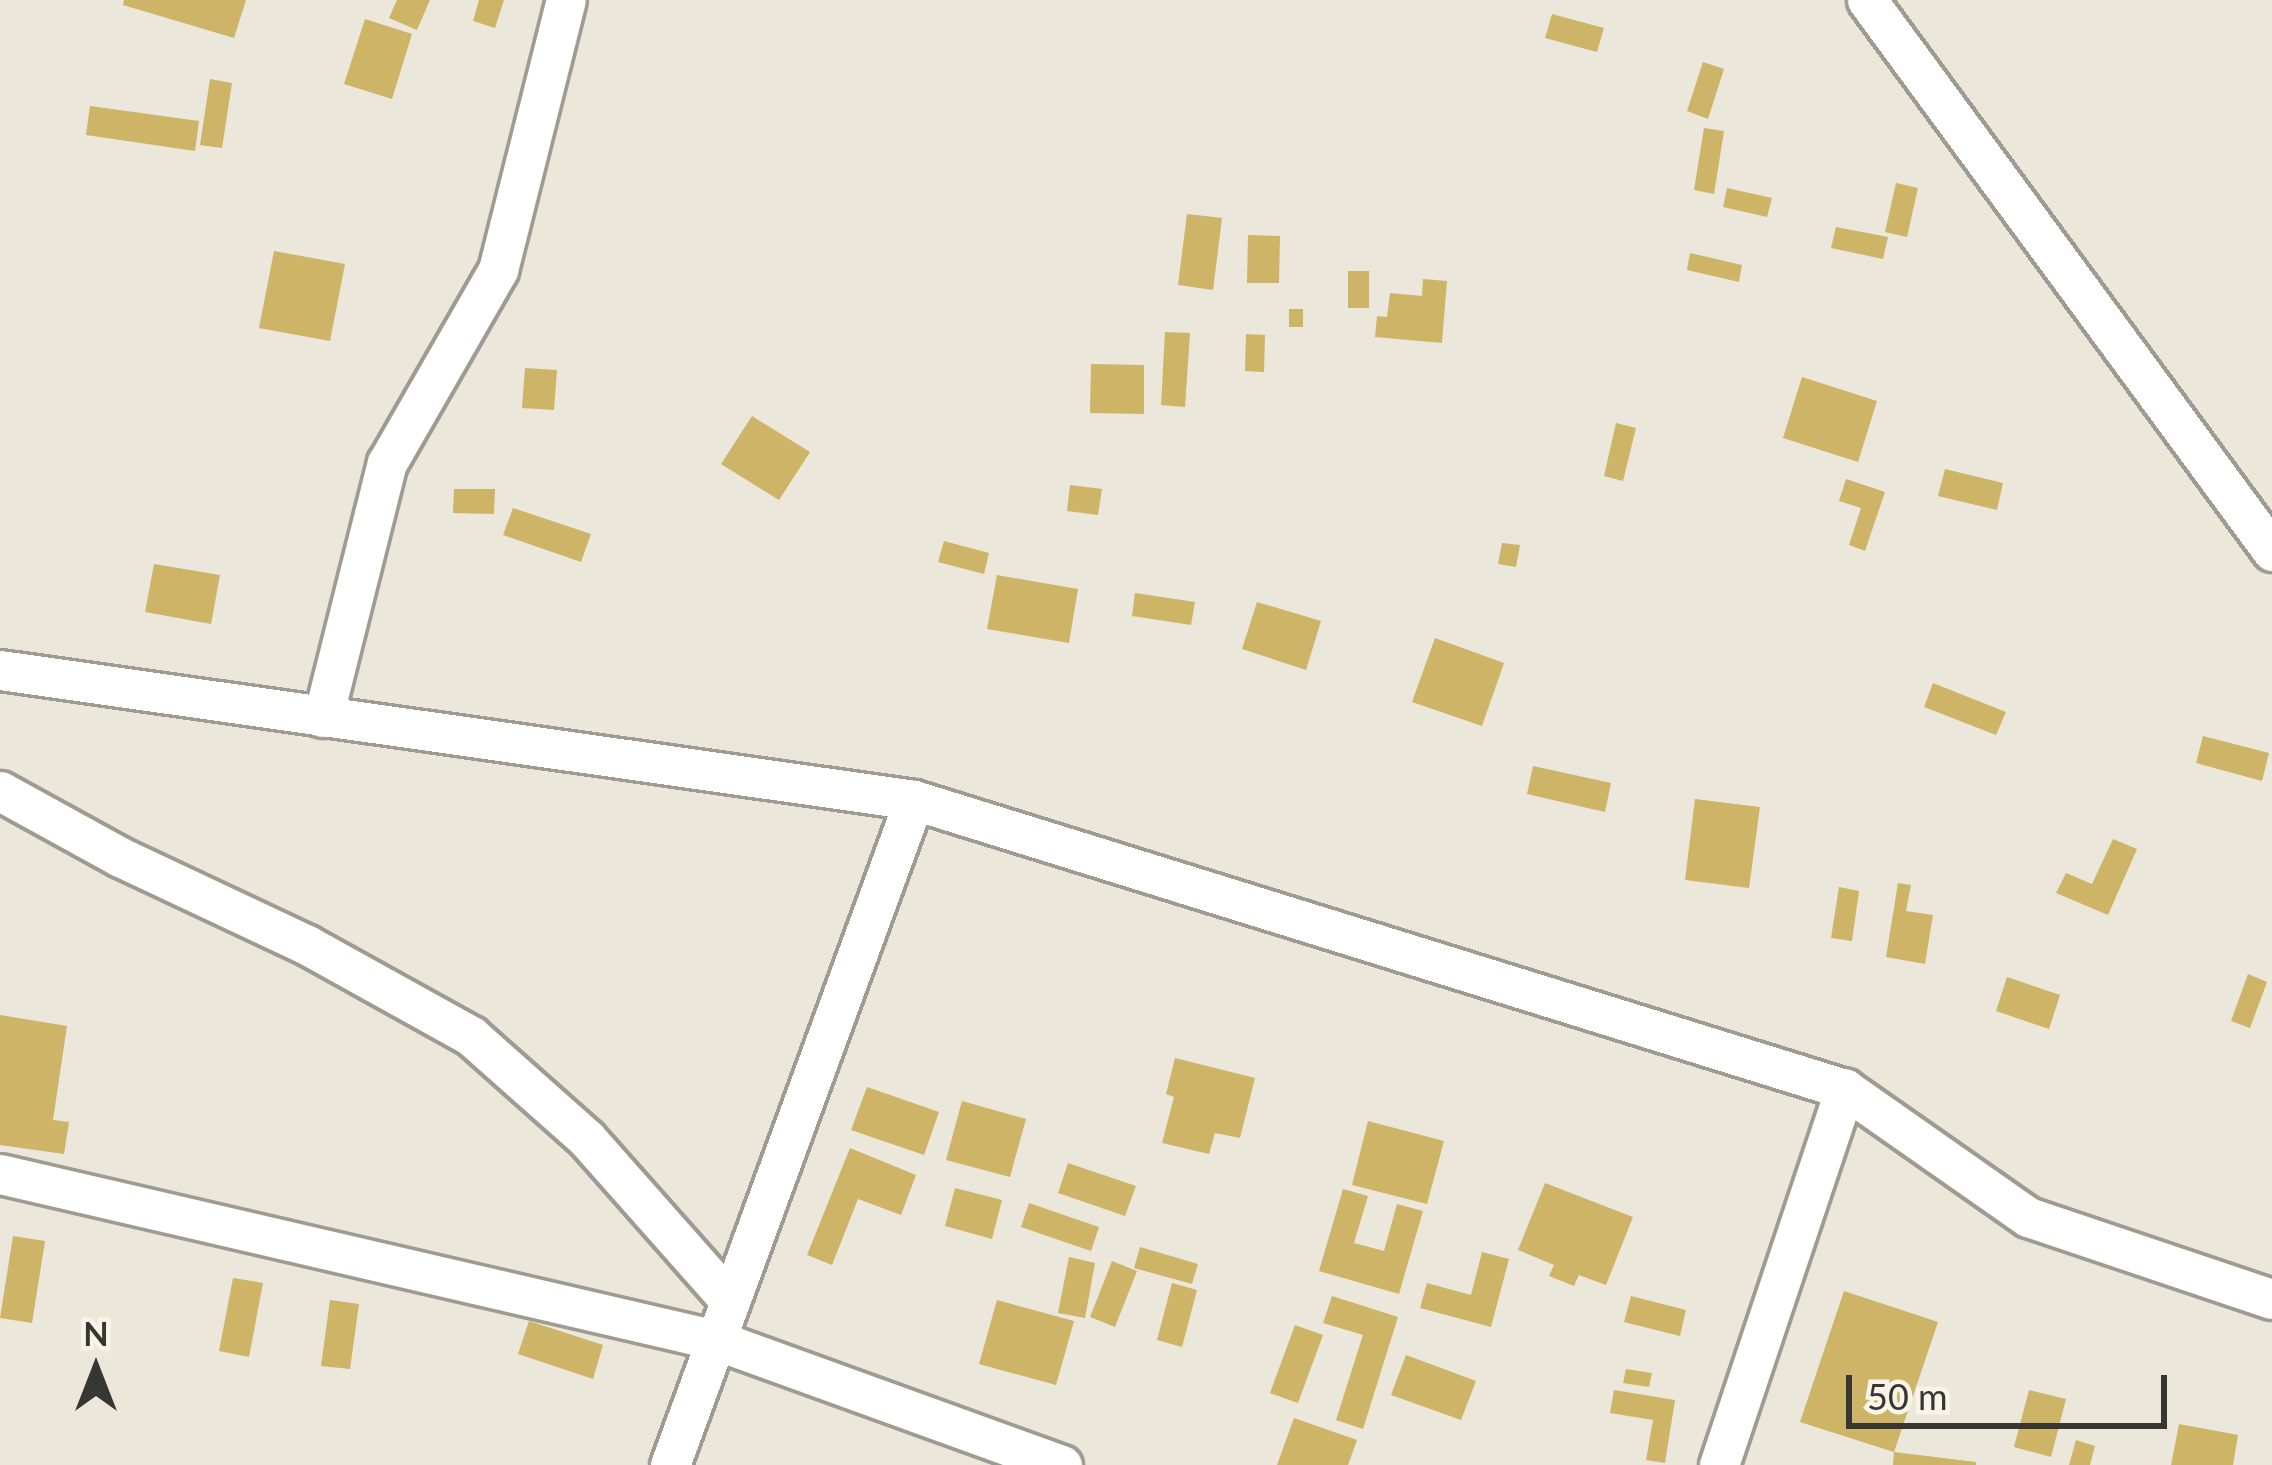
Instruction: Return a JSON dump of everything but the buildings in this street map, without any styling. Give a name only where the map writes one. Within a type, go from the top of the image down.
[{"type":"street","points":[[323,717],[387,463],[498,270],[566,0]]},
{"type":"street","points":[[1867,0],[2272,551]]},
{"type":"street","points":[[0,670],[914,800],[1844,1089],[2028,1216],[2272,1299]]},
{"type":"street","points":[[0,791],[120,857],[307,945],[471,1036],[586,1138],[730,1301]]},
{"type":"street","points":[[670,1465],[914,800]]},
{"type":"street","points":[[1720,1465],[1844,1089]]},
{"type":"street","points":[[0,1174],[716,1340],[1062,1465]]}]
